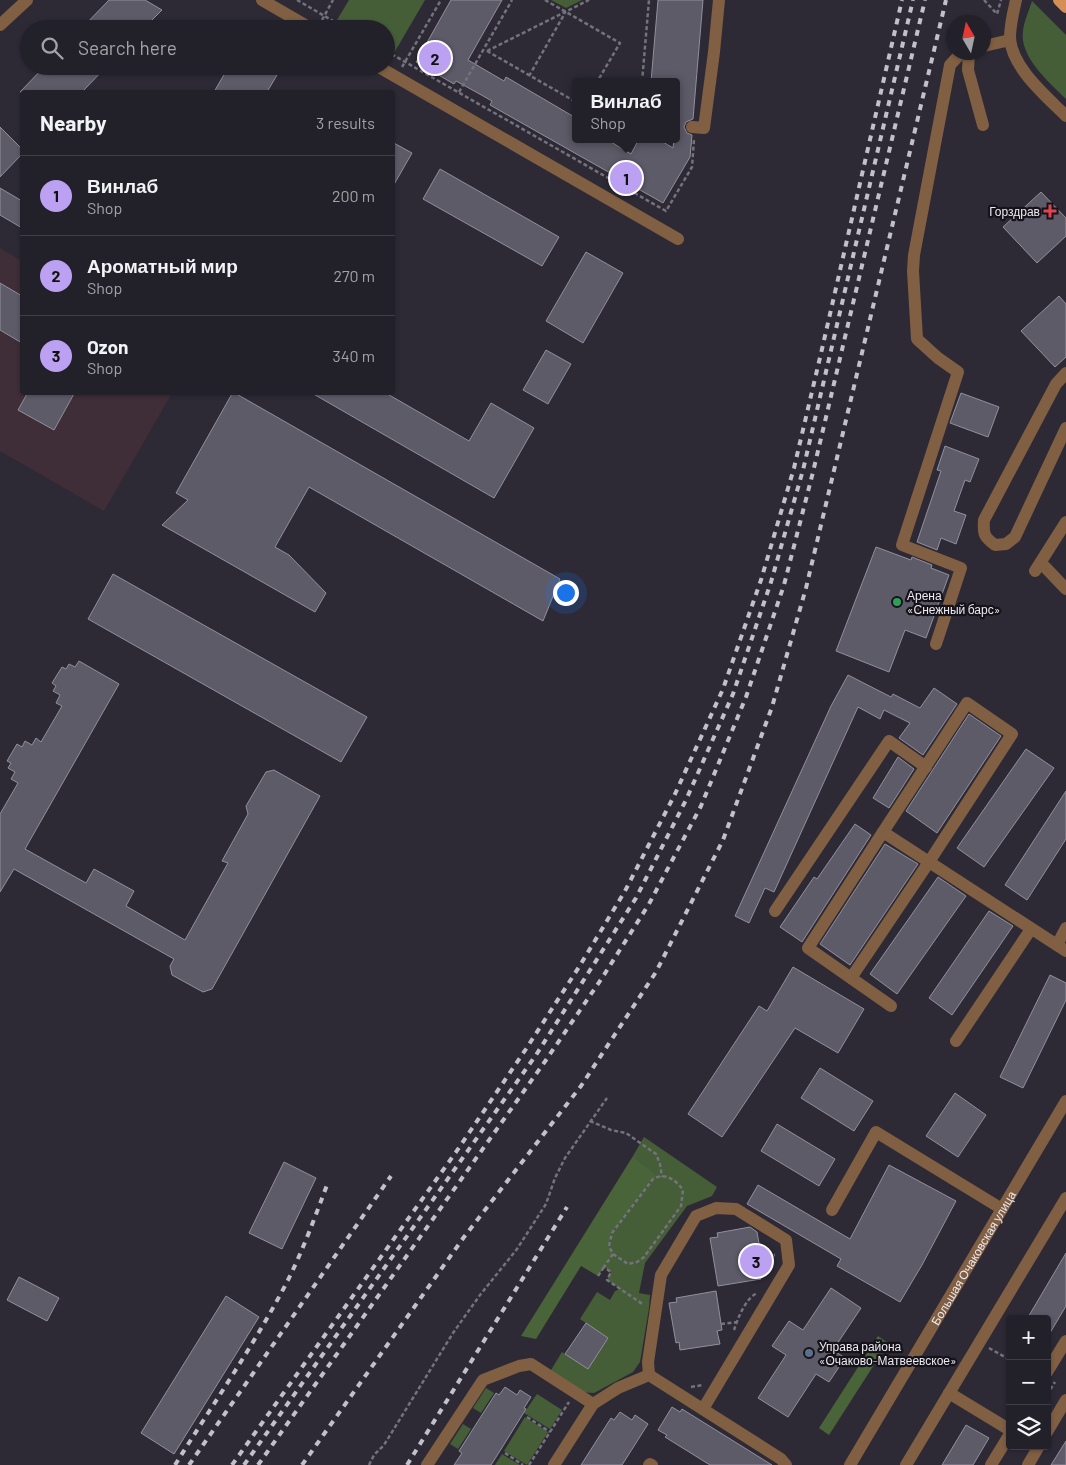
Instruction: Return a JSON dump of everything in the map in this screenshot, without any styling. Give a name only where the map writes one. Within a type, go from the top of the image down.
[{"type":"main road","points":[[1059,0],[1066,7]]},
{"type":"street","points":[[0,24],[27,0]]},
{"type":"street","points":[[262,0],[304,20]]},
{"type":"street","points":[[692,127],[704,128],[719,0]]},
{"type":"street","points":[[1015,5],[1010,40],[1013,52],[1020,66],[1033,82],[1066,116]]},
{"type":"street","points":[[991,44],[1010,40]]},
{"type":"street","points":[[936,644],[960,568],[902,545],[958,372],[938,358],[917,339],[914,255],[950,65],[955,60]]},
{"type":"street","points":[[969,60],[968,70],[983,125]]},
{"type":"street","points":[[394,75],[678,239]]},
{"type":"street","points":[[1066,373],[1056,384],[984,520],[984,532],[987,539],[995,545],[1006,544],[1015,537],[1066,428]]},
{"type":"street","points":[[1066,522],[1040,569],[1066,589]]},
{"type":"street","points":[[850,978],[929,862],[1012,734],[967,703],[808,948],[850,978],[891,1006]]},
{"type":"street","points":[[775,911],[889,740],[926,767]]},
{"type":"street","points":[[883,832],[1061,948],[1066,928]]},
{"type":"street","points":[[956,1041],[1031,928]]},
{"type":"street","name":"Большая Очаковская улица","points":[[850,1465],[1066,1101]]},
{"type":"street","points":[[832,1210],[876,1132],[1002,1209]]},
{"type":"street","points":[[906,1465],[1066,1198]]},
{"type":"street","points":[[649,1375],[648,1362],[661,1275],[696,1216],[716,1208],[736,1209],[786,1240],[789,1265],[703,1409]]},
{"type":"street","points":[[1051,1365],[1066,1341]]},
{"type":"street","points":[[427,1465],[483,1380],[519,1366],[531,1364],[594,1404]]},
{"type":"street","points":[[554,1465],[594,1404],[618,1388],[649,1375]]},
{"type":"street","points":[[649,1375],[781,1459],[786,1465]]},
{"type":"street","points":[[949,1393],[1006,1428]]},
{"type":"street","points":[[1051,1425],[1066,1400]]},
{"type":"street","points":[[991,1465],[1006,1441]]},
{"type":"street","points":[[1028,1465],[1036,1450]]},
{"type":"path","points":[[297,0],[331,20]]},
{"type":"path","points":[[321,20],[333,0]]},
{"type":"path","points":[[397,77],[441,0]]},
{"type":"path","points":[[459,92],[485,50],[512,0]]},
{"type":"path","points":[[545,0],[620,43],[599,78]]},
{"type":"path","points":[[485,50],[588,0]]},
{"type":"path","points":[[642,78],[649,0]]},
{"type":"path","points":[[984,0],[997,14],[1001,0]]},
{"type":"path","points":[[529,76],[566,12]]},
{"type":"path","points":[[485,50],[572,100]]},
{"type":"path","points":[[395,56],[666,212],[692,167]]},
{"type":"path","points":[[369,1465],[374,1455],[384,1445],[453,1333],[480,1295],[517,1249],[546,1204],[555,1178],[565,1158],[607,1098]]},
{"type":"path","points":[[590,1122],[611,1130],[626,1133],[656,1154],[662,1177]]},
{"type":"path","points":[[668,1177],[677,1182],[683,1190],[681,1206],[676,1216],[644,1258],[628,1264],[613,1254],[609,1246],[612,1233],[653,1179],[668,1177]]},
{"type":"path","points":[[761,1257],[777,1253],[778,1261]]},
{"type":"path","points":[[598,1276],[613,1254]]},
{"type":"path","points":[[604,1268],[611,1272],[607,1280],[655,1312]]},
{"type":"path","points":[[734,1331],[752,1295],[758,1292]]},
{"type":"path","points":[[721,1324],[737,1322]]},
{"type":"path","points":[[979,1343],[1006,1358]]},
{"type":"path","points":[[690,1387],[703,1385],[708,1380]]},
{"type":"path","points":[[529,1465],[575,1392]]},
{"type":"path","points":[[527,1417],[550,1432]]},
{"type":"path","points":[[504,1453],[523,1465]]},
{"type":"shaded area","points":[[0,248],[20,260],[20,395],[171,395],[104,511],[0,451]]},
{"type":"green space","points":[[349,0],[425,0],[395,51],[395,20],[337,20]]},
{"type":"green space","points":[[551,0],[582,0],[566,8]]},
{"type":"green space","points":[[1032,1],[1066,35],[1066,99],[1037,69],[1026,50],[1023,41],[1023,31]]},
{"type":"green space","points":[[644,1137],[717,1187],[712,1196],[687,1206],[645,1263],[639,1293],[650,1295],[640,1362],[633,1372],[594,1393],[580,1392],[548,1375],[562,1352],[588,1368],[608,1338],[580,1319],[597,1292],[610,1300],[615,1291],[620,1289],[607,1280],[611,1272],[604,1267],[613,1254],[609,1246],[612,1233],[653,1179],[657,1177],[633,1156]]},
{"type":"green space","points":[[633,1156],[658,1177],[653,1179],[612,1233],[609,1246],[613,1254],[598,1276],[581,1266],[536,1339],[521,1336]]},
{"type":"green space","points":[[878,1336],[888,1343],[829,1435],[819,1428]]},
{"type":"green space","points":[[486,1388],[494,1393],[481,1413],[473,1408]]},
{"type":"green space","points":[[537,1394],[562,1410],[550,1429],[524,1413]]},
{"type":"green space","points":[[525,1417],[548,1432],[527,1465],[504,1451]]},
{"type":"green space","points":[[463,1424],[471,1429],[458,1449],[450,1444]]},
{"type":"green space","points":[[502,1454],[520,1465],[495,1465]]},
{"type":"building","points":[[109,0],[145,0],[162,10],[152,20],[90,20]]},
{"type":"building","points":[[451,0],[502,0],[468,60],[504,81],[506,77],[572,116],[572,143],[613,143],[631,154],[637,143],[665,143],[673,148],[674,143],[680,143],[680,78],[651,78],[658,0],[703,0],[693,119],[686,122],[684,127],[687,133],[692,135],[690,157],[663,203],[490,105],[492,101],[456,81],[454,84],[416,62]]},
{"type":"building","points":[[36,75],[98,75],[84,90],[22,90]]},
{"type":"building","points":[[224,75],[277,75],[268,90],[215,90]]},
{"type":"building","points":[[0,127],[20,147],[20,156],[0,177]]},
{"type":"building","points":[[395,144],[412,153],[395,183]]},
{"type":"building","points":[[440,169],[559,237],[542,266],[423,199]]},
{"type":"building","points":[[0,188],[20,200],[20,227],[0,215]]},
{"type":"building","points":[[1041,192],[1066,218],[1066,236],[1037,263],[1003,227]]},
{"type":"building","points":[[586,252],[623,273],[583,343],[546,321]]},
{"type":"building","points":[[0,283],[20,295],[20,342],[0,330]]},
{"type":"building","points":[[1059,296],[1066,304],[1066,357],[1055,367],[1021,331]]},
{"type":"building","points":[[546,350],[571,364],[548,404],[523,390]]},
{"type":"building","points":[[961,393],[999,407],[988,437],[950,423]]},
{"type":"building","points":[[26,395],[73,395],[54,430],[18,410]]},
{"type":"building","points":[[231,395],[238,395],[560,579],[543,621],[309,487],[275,547],[289,555],[326,593],[315,612],[162,525],[188,500],[176,493]]},
{"type":"building","points":[[315,395],[389,395],[469,441],[491,403],[534,428],[494,498]]},
{"type":"building","points":[[945,446],[979,459],[970,482],[965,480],[954,511],[966,515],[956,544],[941,538],[937,550],[917,542],[941,471],[937,470]]},
{"type":"building","name":"Арена «Снежный барс»","points":[[876,547],[911,560],[912,557],[932,565],[931,568],[949,575],[926,638],[905,630],[889,672],[836,651]]},
{"type":"building","points":[[113,574],[367,717],[341,762],[88,619]]},
{"type":"building","points":[[79,661],[119,684],[25,849],[86,883],[94,869],[134,891],[126,906],[185,940],[228,863],[222,861],[248,814],[246,806],[266,772],[274,770],[320,796],[212,989],[203,992],[172,975],[170,966],[174,959],[14,869],[0,892],[0,814],[18,783],[11,779],[15,772],[8,768],[11,763],[7,761],[17,744],[22,747],[25,741],[32,745],[36,738],[41,742],[62,706],[56,703],[60,695],[53,691],[56,686],[52,683],[62,667],[66,669],[69,664],[75,667]]},
{"type":"building","points":[[848,675],[891,697],[893,694],[920,708],[934,688],[957,704],[923,755],[899,738],[910,723],[884,710],[880,719],[858,707],[774,892],[765,888],[749,923],[735,916],[831,706]]},
{"type":"building","points":[[969,714],[1001,736],[937,833],[906,811]]},
{"type":"building","points":[[1026,749],[1054,768],[984,867],[957,848]]},
{"type":"building","points":[[898,757],[914,769],[889,808],[873,798]]},
{"type":"building","points":[[1066,791],[1066,839],[1027,900],[1005,885]]},
{"type":"building","points":[[855,824],[871,835],[802,942],[780,927],[814,877],[817,879]]},
{"type":"building","points":[[885,844],[918,864],[850,965],[820,944]]},
{"type":"building","points":[[938,877],[966,896],[897,994],[870,974]]},
{"type":"building","points":[[989,911],[1013,926],[952,1015],[929,998]]},
{"type":"building","points":[[793,967],[864,1009],[838,1053],[795,1028],[722,1137],[688,1114],[759,1006],[767,1011]]},
{"type":"building","points":[[1050,975],[1066,983],[1066,1000],[1023,1088],[1000,1077]]},
{"type":"building","points":[[820,1068],[873,1101],[854,1131],[801,1098]]},
{"type":"building","points":[[955,1093],[986,1115],[958,1157],[926,1136]]},
{"type":"building","points":[[777,1124],[835,1159],[819,1186],[761,1151]]},
{"type":"building","points":[[284,1162],[316,1178],[282,1249],[249,1233]]},
{"type":"building","points":[[889,1165],[956,1201],[900,1302],[837,1266],[841,1259],[747,1204],[758,1185],[850,1239]]},
{"type":"building","points":[[750,1227],[757,1232],[763,1266],[758,1266],[761,1279],[718,1286],[710,1238],[718,1237],[717,1233]]},
{"type":"building","points":[[1066,1253],[1066,1306],[1051,1331],[1051,1315],[1029,1315]]},
{"type":"building","points":[[19,1277],[59,1298],[47,1321],[7,1300]]},
{"type":"building","name":"Управа района «Очаково-Матвеевское»","points":[[831,1288],[861,1308],[833,1350],[845,1358],[829,1382],[816,1374],[788,1417],[758,1398],[786,1355],[772,1346],[789,1321],[803,1330]]},
{"type":"building","points":[[716,1291],[722,1330],[717,1331],[720,1344],[680,1350],[679,1342],[676,1343],[669,1303],[677,1302],[676,1298]]},
{"type":"building","points":[[226,1296],[259,1317],[174,1454],[141,1433]]},
{"type":"building","points":[[586,1323],[608,1338],[588,1369],[565,1354]]},
{"type":"building","points":[[505,1387],[517,1395],[520,1390],[531,1397],[524,1408],[526,1409],[491,1465],[454,1465],[462,1453],[459,1451],[496,1393],[499,1395]]},
{"type":"building","points":[[672,1407],[680,1412],[682,1409],[772,1465],[710,1465],[665,1437],[667,1435],[658,1430]]},
{"type":"building","points":[[620,1412],[632,1420],[635,1415],[648,1424],[622,1465],[581,1465],[611,1418],[614,1420]]},
{"type":"building","points":[[966,1425],[989,1438],[973,1465],[942,1465]]},
{"type":"building","points":[[1066,1441],[1066,1465],[1051,1465]]},
{"type":"railway","points":[[232,1465],[456,1152],[526,1049],[625,891],[675,794],[723,689],[761,580],[794,468],[902,0]]},
{"type":"railway","points":[[244,1465],[536,1055],[636,898],[686,800],[733,694],[771,582],[803,470],[913,0]]},
{"type":"railway","points":[[258,1465],[546,1060],[602,978],[649,904],[701,806],[746,697],[784,585],[813,472],[925,0]]},
{"type":"railway","points":[[302,1465],[464,1237],[581,1086],[656,972],[723,840],[772,707],[806,588],[946,0]]},
{"type":"railway","points":[[189,1465],[391,1176]]},
{"type":"railway","points":[[175,1465],[248,1351],[275,1304],[299,1257],[327,1185]]},
{"type":"railway","points":[[407,1465],[567,1207]]},
{"type":"place","name":"Ароматный мир","points":[[435,58]]},
{"type":"place","name":"Винлаб","points":[[626,178]]},
{"type":"place","name":"Горздрав","points":[[1050,211]]},
{"type":"place","name":"Арена «Снежный барс»","points":[[897,602]]},
{"type":"place","name":"Ozon","points":[[756,1261]]},
{"type":"place","name":"Управа района «Очаково-Матвеевское»","points":[[809,1353]]}]
